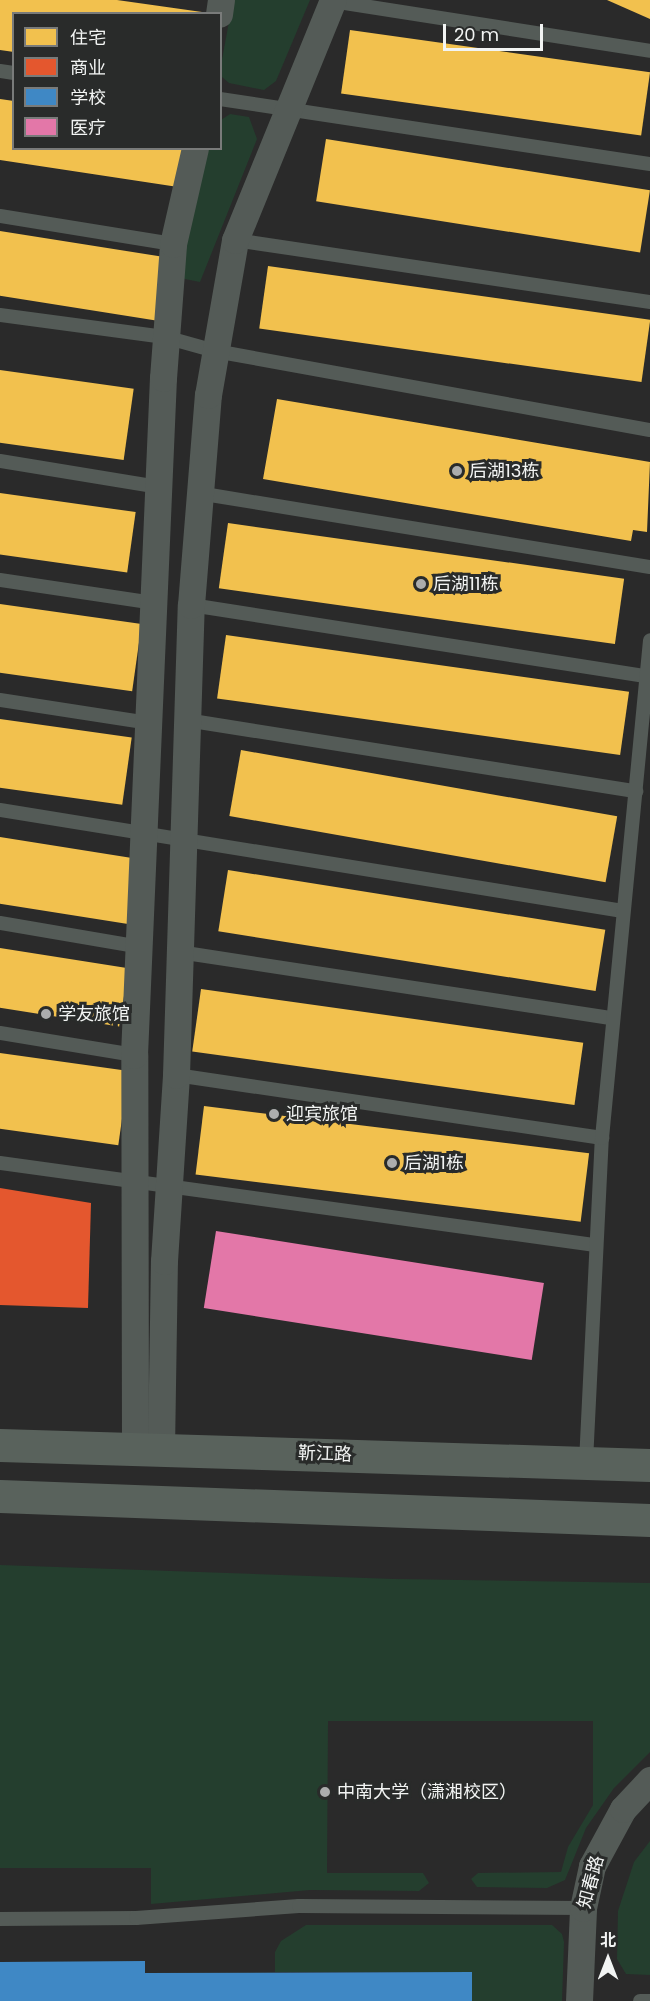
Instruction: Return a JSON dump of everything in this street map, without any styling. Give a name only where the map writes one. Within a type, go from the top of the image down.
[{"type":"main road","name":"靳江路","points":[[0,1445],[586,1462],[650,1466]]},
{"type":"main road","points":[[0,1496],[650,1520]]},
{"type":"street","points":[[148,1449],[171,1188],[191,604],[198,493],[215,351],[235,240],[333,0]]},
{"type":"street","points":[[148,1449],[134,1055],[165,337],[173,244],[195,150]]},
{"type":"street","name":"知春路","points":[[579,2001],[583,1908],[592,1866],[607,1833],[650,1780]]},
{"type":"street","points":[[596,2001],[602,1892],[614,1857],[634,1823],[650,1804]]},
{"type":"lane","points":[[333,0],[650,51]]},
{"type":"lane","points":[[222,99],[650,164]]},
{"type":"lane","points":[[0,216],[173,244]]},
{"type":"lane","points":[[235,240],[650,302]]},
{"type":"lane","points":[[0,315],[165,337],[215,351],[650,430]]},
{"type":"lane","points":[[0,461],[158,487]]},
{"type":"lane","points":[[198,493],[650,567]]},
{"type":"lane","points":[[0,580],[153,603]]},
{"type":"lane","points":[[191,604],[645,676]]},
{"type":"lane","points":[[586,1462],[602,1138],[650,640]]},
{"type":"lane","points":[[0,700],[147,723]]},
{"type":"lane","points":[[186,720],[636,791]]},
{"type":"lane","points":[[0,810],[623,912]]},
{"type":"lane","points":[[0,924],[140,947]]},
{"type":"lane","points":[[179,952],[612,1018]]},
{"type":"lane","points":[[0,1033],[134,1055]]},
{"type":"lane","points":[[176,1075],[602,1138]]},
{"type":"lane","points":[[0,1163],[137,1184],[595,1245]]},
{"type":"lane","points":[[0,1919],[136,1918],[299,1906],[583,1908]]},
{"type":"lane","points":[[640,2001],[650,2001]]},
{"type":"green space","points":[[233,0],[310,0],[276,81],[264,90],[229,83],[222,77],[222,60]]},
{"type":"green space","points":[[230,114],[249,117],[257,139],[200,282],[180,278],[188,216],[208,150],[222,150],[222,119]]},
{"type":"green space","points":[[0,1565],[394,1579],[650,1583],[650,1752],[614,1788],[586,1828],[565,1880],[547,1888],[477,1887],[471,1879],[478,1873],[561,1872],[568,1847],[593,1805],[593,1721],[328,1721],[327,1873],[423,1873],[429,1883],[419,1891],[310,1890],[151,1904],[151,1868],[0,1868]]},
{"type":"green space","points":[[650,1841],[650,1975],[626,1974],[617,1959],[618,1911],[634,1862]]},
{"type":"green space","points":[[306,1925],[552,1925],[562,1934],[564,1942],[562,2001],[472,2001],[471,1972],[275,1972],[275,1952],[281,1941]]},
{"type":"building: 住宅","points":[[0,0],[117,0],[202,12],[12,12],[12,52],[0,50]]},
{"type":"building: 住宅","points":[[607,0],[650,0],[650,19]]},
{"type":"building: 住宅","points":[[350,30],[650,72],[641,136],[341,93]]},
{"type":"building: 住宅","points":[[0,99],[12,101],[12,150],[184,150],[178,187],[0,160]]},
{"type":"building: 住宅","points":[[326,139],[650,190],[640,253],[316,201]]},
{"type":"building: 住宅","points":[[0,231],[166,257],[156,320],[0,296]]},
{"type":"building: 住宅","points":[[268,266],[650,320],[641,382],[259,328]]},
{"type":"building: 住宅","points":[[0,370],[134,389],[124,460],[0,443]]},
{"type":"building: 住宅","name":"后湖13栋","points":[[277,399],[650,462],[647,532],[633,530],[631,541],[263,479]]},
{"type":"building: 住宅","points":[[0,493],[136,512],[127,572],[0,555]]},
{"type":"building: 住宅","name":"后湖11栋","points":[[228,523],[624,579],[615,644],[219,588]]},
{"type":"building: 住宅","points":[[0,604],[142,624],[132,691],[0,673]]},
{"type":"building: 住宅","points":[[226,635],[629,692],[620,755],[217,698]]},
{"type":"building: 住宅","points":[[0,719],[132,738],[122,805],[0,788]]},
{"type":"building: 住宅","points":[[241,750],[617,816],[606,882],[229,816]]},
{"type":"building: 住宅","points":[[0,837],[138,859],[128,924],[0,904]]},
{"type":"building: 住宅","points":[[228,870],[605,930],[596,991],[218,931]]},
{"type":"building: 住宅","points":[[0,948],[128,968],[119,1027],[0,1008]]},
{"type":"building: 住宅","points":[[201,989],[583,1043],[574,1105],[192,1051]]},
{"type":"building: 住宅","points":[[0,1053],[129,1071],[118,1145],[0,1129]]},
{"type":"building: 住宅","name":"后湖1栋","points":[[204,1106],[589,1153],[581,1222],[196,1174]]},
{"type":"building: 商业","points":[[0,1188],[91,1203],[88,1308],[0,1305]]},
{"type":"building: 学校","points":[[145,1961],[145,1973],[472,1972],[472,2001],[0,2001],[0,1962]]},
{"type":"building: 医疗","points":[[216,1231],[544,1283],[532,1360],[204,1308]]},
{"type":"place","name":"后湖13栋","points":[[457,471]]},
{"type":"place","name":"后湖11栋","points":[[421,584]]},
{"type":"place","name":"学友旅馆","points":[[46,1014]]},
{"type":"place","name":"迎宾旅馆","points":[[274,1114]]},
{"type":"place","name":"后湖1栋","points":[[392,1163]]},
{"type":"place","name":"中南大学（潇湘校区）","points":[[325,1792]]}]
